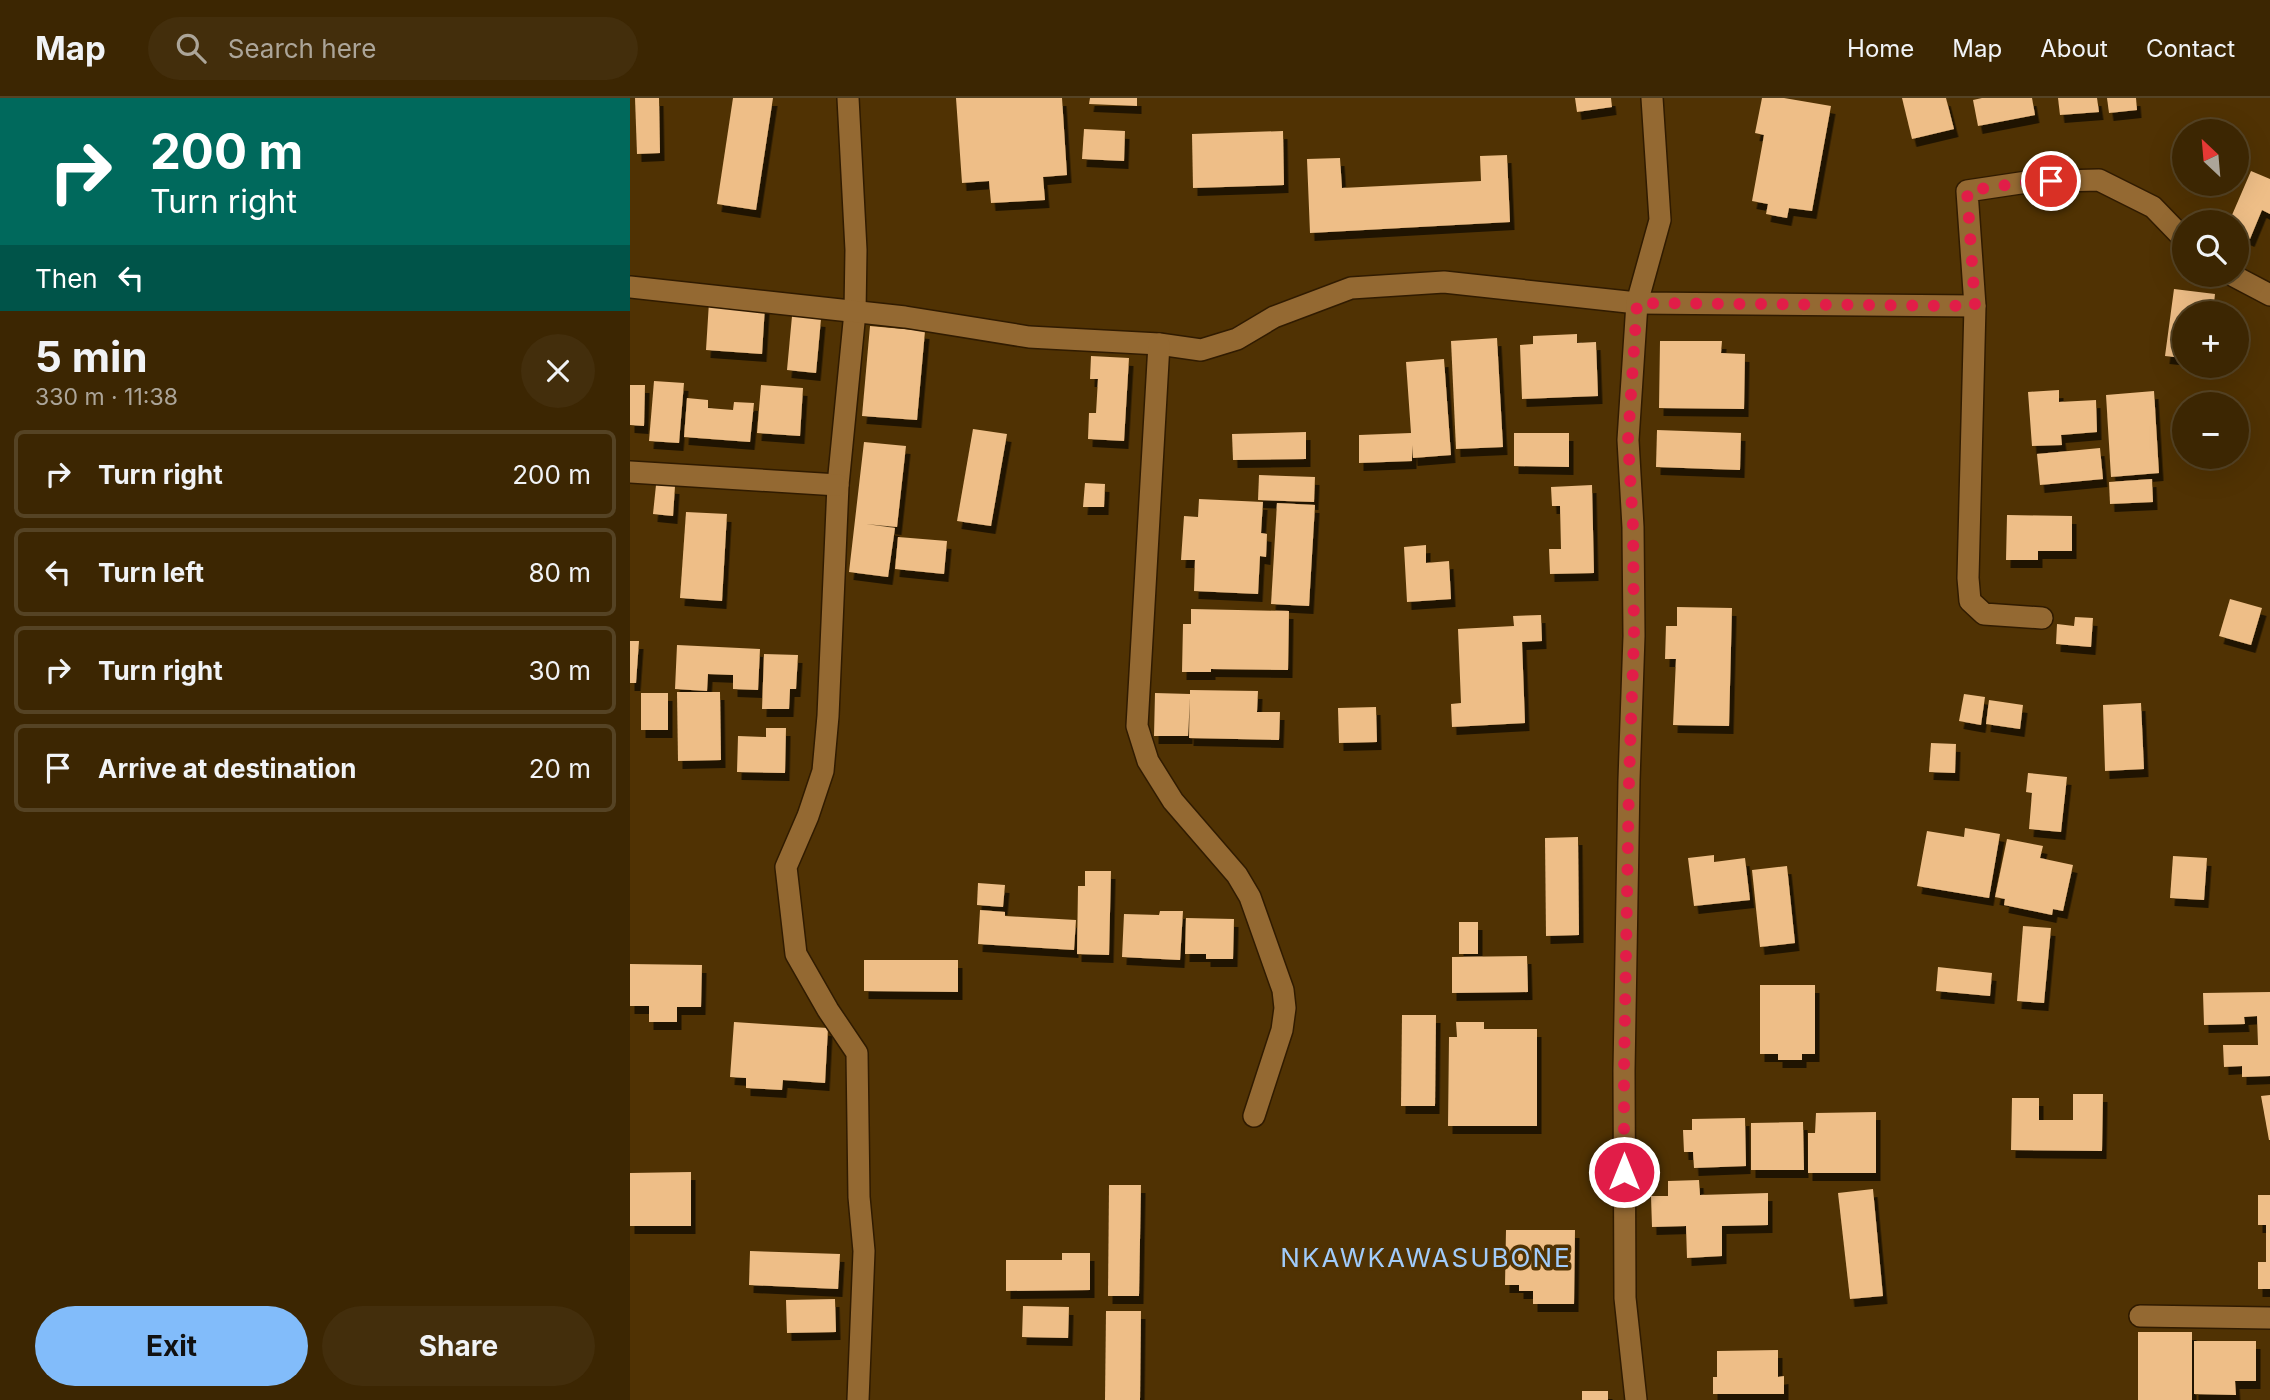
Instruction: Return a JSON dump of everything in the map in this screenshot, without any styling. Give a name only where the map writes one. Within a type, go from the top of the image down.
[{"type":"street","points":[[848,98],[856,250],[855,312],[838,485],[828,716],[823,771],[808,816],[786,867],[796,954],[828,1010],[857,1053],[859,1197],[864,1251],[858,1400]]},
{"type":"street","points":[[1636,1400],[1625,1298],[1624,1071],[1634,636],[1633,527],[1628,440],[1637,303],[1660,220],[1652,98]]},
{"type":"street","points":[[2042,618],[1984,614],[1970,601],[1968,578],[1975,306],[1967,191],[2027,182],[2099,180],[2152,207],[2172,227]]},
{"type":"street","points":[[630,287],[905,317],[1029,337],[1160,344],[1201,350],[1237,338],[1274,317],[1351,288],[1444,282],[1637,303],[1975,306]]},
{"type":"street","points":[[2249,284],[2270,295]]},
{"type":"street","points":[[1160,344],[1137,726],[1148,761],[1173,801],[1237,875],[1250,897],[1283,990],[1285,1008],[1282,1030],[1254,1116]]},
{"type":"street","points":[[630,472],[838,485]]},
{"type":"street","points":[[2140,1316],[2270,1318]]},
{"type":"building","points":[[635,98],[659,98],[660,153],[637,154]]},
{"type":"building","points":[[733,98],[773,98],[756,210],[717,204]]},
{"type":"building","points":[[956,98],[1062,98],[1067,175],[1043,177],[1045,200],[991,203],[989,181],[962,183]]},
{"type":"building","points":[[1090,98],[1137,98],[1137,106],[1089,104]]},
{"type":"building","points":[[1575,98],[1611,98],[1612,107],[1577,112]]},
{"type":"building","points":[[1762,98],[1784,98],[1831,106],[1812,211],[1789,208],[1787,218],[1766,214],[1768,204],[1752,201],[1764,135],[1755,133]]},
{"type":"building","points":[[1902,98],[1946,98],[1954,129],[1912,139]]},
{"type":"building","points":[[2032,98],[2035,115],[1978,126],[1973,100]]},
{"type":"building","points":[[2058,98],[2097,98],[2099,112],[2060,115]]},
{"type":"building","points":[[2107,98],[2136,98],[2137,110],[2109,113]]},
{"type":"building","points":[[1084,129],[1125,131],[1124,161],[1082,159]]},
{"type":"building","points":[[1283,131],[1284,185],[1193,188],[1192,134]]},
{"type":"building","points":[[1507,155],[1510,222],[1310,233],[1307,159],[1340,158],[1342,188],[1481,181],[1480,156]]},
{"type":"building","points":[[2251,171],[2270,179],[2270,214],[2262,210],[2250,239],[2249,210],[2234,210],[2240,196],[2249,196]]},
{"type":"building","points":[[2174,289],[2215,294],[2214,301],[2172,301]]},
{"type":"building","points":[[709,302],[765,306],[762,354],[706,350]]},
{"type":"building","points":[[2172,304],[2172,357],[2165,356]]},
{"type":"building","points":[[792,316],[821,319],[816,373],[787,370]]},
{"type":"building","points":[[870,326],[925,331],[917,420],[862,416]]},
{"type":"building","points":[[1577,334],[1577,343],[1596,342],[1598,396],[1522,399],[1520,345],[1533,344],[1533,336]]},
{"type":"building","points":[[1497,338],[1503,447],[1456,449],[1451,341]]},
{"type":"building","points":[[1660,341],[1722,341],[1721,353],[1745,354],[1744,409],[1659,408]]},
{"type":"building","points":[[1091,356],[1129,358],[1124,441],[1088,439],[1089,413],[1096,413],[1098,379],[1090,379]]},
{"type":"building","points":[[1444,359],[1451,455],[1413,458],[1412,445],[1412,461],[1359,463],[1359,435],[1411,433],[1406,362]]},
{"type":"building","points":[[654,381],[684,383],[679,443],[649,441]]},
{"type":"building","points":[[630,385],[645,385],[644,426],[630,425]]},
{"type":"building","points":[[761,385],[803,388],[800,436],[757,433]]},
{"type":"building","points":[[2059,390],[2059,402],[2096,400],[2097,432],[2061,435],[2062,445],[2032,446],[2028,392]]},
{"type":"building","points":[[2154,391],[2159,473],[2111,477],[2106,395]]},
{"type":"building","points":[[687,398],[708,400],[708,408],[733,410],[734,402],[754,403],[750,442],[684,437]]},
{"type":"building","points":[[973,429],[1007,434],[991,526],[957,521]]},
{"type":"building","points":[[1657,430],[1741,433],[1740,470],[1656,467]]},
{"type":"building","points":[[1306,432],[1306,459],[1233,460],[1232,434]]},
{"type":"building","points":[[1514,433],[1569,433],[1569,467],[1514,466]]},
{"type":"building","points":[[864,442],[906,446],[897,527],[866,524],[895,528],[888,577],[849,572]]},
{"type":"building","points":[[2100,448],[2103,479],[2040,485],[2037,454]]},
{"type":"building","points":[[1259,475],[1315,477],[1314,502],[1258,500]]},
{"type":"building","points":[[2152,479],[2153,502],[2110,504],[2109,482]]},
{"type":"building","points":[[1085,483],[1105,484],[1104,507],[1083,507]]},
{"type":"building","points":[[656,485],[675,486],[673,516],[653,514]]},
{"type":"building","points":[[1592,485],[1594,573],[1550,574],[1549,549],[1561,549],[1560,506],[1552,506],[1551,487]]},
{"type":"building","points":[[1199,499],[1263,502],[1261,533],[1267,534],[1266,557],[1260,556],[1258,594],[1194,591],[1195,560],[1181,560],[1184,516],[1198,517]]},
{"type":"building","points":[[1277,503],[1315,505],[1309,606],[1271,604]]},
{"type":"building","points":[[686,512],[727,514],[722,601],[680,598]]},
{"type":"building","points":[[2007,515],[2072,516],[2072,551],[2038,551],[2038,560],[2006,560]]},
{"type":"building","points":[[898,537],[947,541],[944,574],[895,569]]},
{"type":"building","points":[[1426,545],[1426,563],[1449,561],[1451,599],[1407,602],[1404,547]]},
{"type":"building","points":[[2230,599],[2262,608],[2251,645],[2219,636]]},
{"type":"building","points":[[1677,607],[1732,608],[1729,726],[1673,725],[1676,659],[1665,659],[1666,626],[1677,626]]},
{"type":"building","points":[[1191,609],[1289,611],[1288,670],[1211,669],[1211,672],[1182,672],[1183,624],[1191,624]]},
{"type":"building","points":[[1541,615],[1542,641],[1522,642],[1525,723],[1452,727],[1451,704],[1461,703],[1458,629],[1514,626],[1513,616]]},
{"type":"building","points":[[2075,617],[2093,618],[2091,647],[2056,644],[2057,624],[2074,626]]},
{"type":"building","points":[[630,641],[639,641],[636,683],[630,683]]},
{"type":"building","points":[[677,645],[760,649],[758,690],[733,689],[733,675],[708,674],[707,691],[675,689]]},
{"type":"building","points":[[764,654],[798,655],[796,689],[790,689],[789,709],[762,709]]},
{"type":"building","points":[[1190,690],[1258,691],[1257,712],[1280,712],[1279,740],[1189,738],[1190,698],[1188,736],[1154,736],[1155,693],[1190,694]]},
{"type":"building","points":[[677,692],[720,692],[721,760],[678,761]]},
{"type":"building","points":[[641,693],[668,693],[668,730],[641,730]]},
{"type":"building","points":[[1964,694],[1985,697],[1981,725],[1959,721]]},
{"type":"building","points":[[1989,700],[2023,705],[2020,729],[1986,724]]},
{"type":"building","points":[[2141,703],[2144,769],[2105,771],[2103,705]]},
{"type":"building","points":[[1376,707],[1377,742],[1339,743],[1338,708]]},
{"type":"building","points":[[766,728],[786,728],[785,773],[737,772],[738,736],[766,737]]},
{"type":"building","points":[[1931,743],[1956,744],[1955,773],[1929,772]]},
{"type":"building","points":[[2028,773],[2067,777],[2061,832],[2029,829],[2032,793],[2026,792]]},
{"type":"building","points":[[1965,828],[2000,834],[1989,898],[1917,886],[1927,831],[1964,837]]},
{"type":"building","points":[[1578,837],[1579,935],[1546,936],[1545,838]]},
{"type":"building","points":[[2007,839],[2043,846],[2040,858],[2073,865],[2063,911],[2053,909],[2052,915],[2004,905],[2005,899],[1995,897]]},
{"type":"building","points":[[1714,855],[1714,862],[1745,858],[1750,900],[1694,906],[1688,858]]},
{"type":"building","points":[[2173,856],[2207,858],[2204,900],[2170,898]]},
{"type":"building","points":[[1787,866],[1795,943],[1760,947],[1752,870]]},
{"type":"building","points":[[1085,871],[1111,871],[1109,955],[1077,954],[1078,886],[1085,886]]},
{"type":"building","points":[[978,883],[1005,885],[1003,907],[977,905]]},
{"type":"building","points":[[980,910],[1005,912],[1005,916],[1076,920],[1074,950],[978,944]]},
{"type":"building","points":[[1160,911],[1183,911],[1180,960],[1122,957],[1124,914],[1159,915]]},
{"type":"building","points":[[1186,918],[1234,919],[1233,959],[1206,959],[1206,954],[1185,954]]},
{"type":"building","points":[[1459,922],[1478,922],[1478,954],[1459,954]]},
{"type":"building","points":[[2023,926],[2051,928],[2044,1003],[2017,1001]]},
{"type":"building","points":[[1527,956],[1528,992],[1452,993],[1452,957]]},
{"type":"building","points":[[864,960],[958,960],[958,992],[864,991]]},
{"type":"building","points":[[630,964],[702,965],[701,1007],[677,1007],[677,1022],[649,1022],[649,1006],[630,1006]]},
{"type":"building","points":[[1938,967],[1992,973],[1990,996],[1936,991]]},
{"type":"building","points":[[1760,985],[1815,985],[1815,1054],[1802,1054],[1802,1060],[1778,1060],[1778,1054],[1760,1054]]},
{"type":"building","points":[[2270,992],[2270,1076],[2242,1077],[2242,1066],[2224,1067],[2223,1045],[2258,1045],[2257,1016],[2244,1017],[2245,1024],[2204,1025],[2203,993]]},
{"type":"building","points":[[1402,1015],[1436,1015],[1435,1106],[1401,1106]]},
{"type":"building","points":[[734,1022],[828,1028],[825,1083],[783,1080],[782,1090],[746,1088],[746,1078],[730,1077]]},
{"type":"building","points":[[1456,1022],[1484,1022],[1484,1029],[1537,1029],[1537,1126],[1448,1126],[1449,1037],[1457,1037]]},
{"type":"building","points":[[2073,1094],[2103,1094],[2102,1151],[2011,1150],[2012,1098],[2039,1098],[2039,1120],[2073,1120]]},
{"type":"building","points":[[2270,1095],[2270,1140],[2269,1140],[2261,1096]]},
{"type":"building","points":[[1876,1112],[1876,1173],[1808,1173],[1808,1133],[1815,1133],[1816,1113]]},
{"type":"building","points":[[1745,1118],[1746,1166],[1694,1168],[1693,1152],[1684,1152],[1683,1130],[1692,1130],[1692,1119]]},
{"type":"building","points":[[1803,1122],[1804,1170],[1751,1170],[1751,1123]]},
{"type":"building","points":[[691,1172],[691,1226],[630,1226],[630,1173]]},
{"type":"building","points":[[1699,1180],[1700,1195],[1768,1193],[1768,1225],[1722,1226],[1722,1256],[1687,1258],[1686,1226],[1652,1227],[1651,1196],[1668,1196],[1668,1181]]},
{"type":"building","points":[[1109,1185],[1141,1185],[1139,1296],[1108,1296]]},
{"type":"building","points":[[1873,1189],[1883,1296],[1850,1299],[1838,1193]]},
{"type":"building","points":[[2258,1195],[2270,1195],[2270,1289],[2258,1289],[2258,1262],[2266,1262],[2266,1225],[2258,1225]]},
{"type":"building","points":[[1506,1230],[1575,1230],[1574,1304],[1533,1304],[1533,1291],[1519,1291],[1519,1285],[1505,1285]]},
{"type":"building","points":[[750,1251],[840,1254],[838,1289],[749,1285]]},
{"type":"building","points":[[1062,1253],[1090,1253],[1090,1290],[1006,1291],[1006,1260],[1062,1260]]},
{"type":"building","points":[[835,1299],[836,1332],[787,1333],[786,1300]]},
{"type":"building","points":[[1023,1306],[1069,1307],[1068,1338],[1022,1337]]},
{"type":"building","points":[[1106,1311],[1141,1311],[1140,1400],[1105,1400]]},
{"type":"building","points":[[2138,1332],[2192,1332],[2192,1400],[2138,1400]]},
{"type":"building","points":[[2194,1341],[2256,1341],[2256,1381],[2235,1381],[2236,1395],[2194,1394]]},
{"type":"building","points":[[1778,1350],[1778,1377],[1784,1376],[1784,1394],[1713,1394],[1713,1377],[1717,1377],[1717,1351]]},
{"type":"building","points":[[1582,1391],[1608,1391],[1608,1400],[1582,1400]]},
{"type":"district","name":"NKAWKAWASUBONE","points":[[1426,1258]]},
{"type":"route","points":[[1624,1172],[1629,780],[1634,636],[1633,527],[1628,440],[1637,303],[1975,306],[1967,191],[2051,181]]}]
